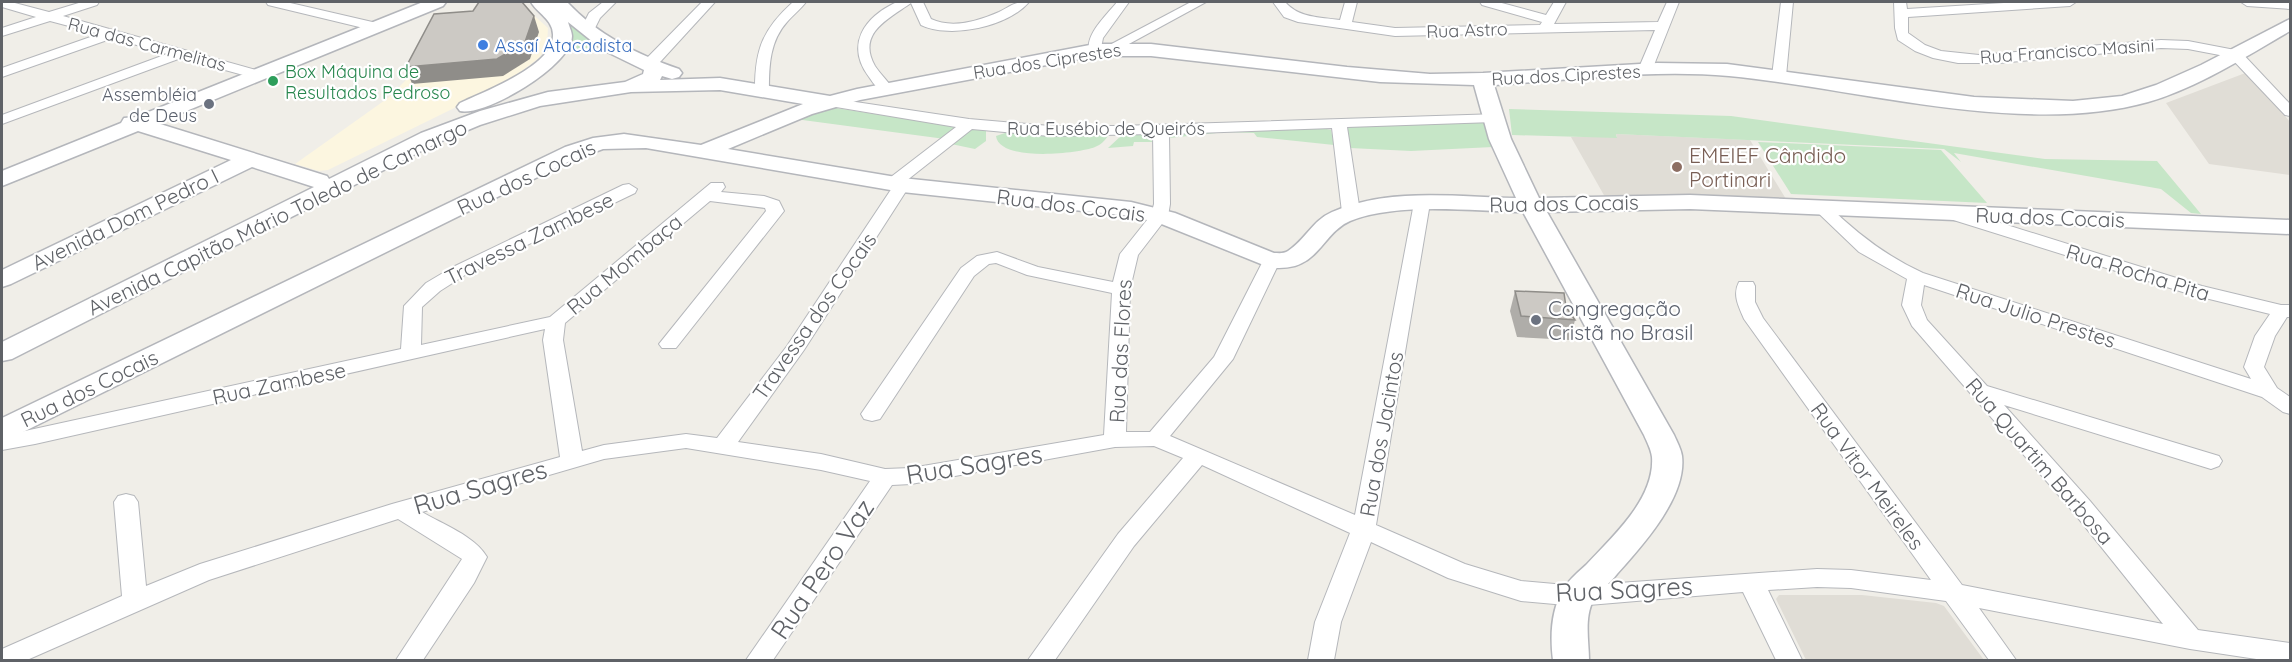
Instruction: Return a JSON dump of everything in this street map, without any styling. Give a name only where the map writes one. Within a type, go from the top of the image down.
[{"type":"street","points":[[2,32],[93,2]]},
{"type":"street","points":[[272,2],[371,25],[437,2]]},
{"type":"street","points":[[2,172],[254,73],[423,2]]},
{"type":"street","points":[[539,2],[560,20],[564,30],[562,42],[543,66],[530,91],[537,95],[552,97]]},
{"type":"street","name":"Rua Eusébio de Queirós","points":[[558,2],[588,29],[619,52],[651,66],[720,84],[969,124],[1050,131],[1161,130],[1494,117]]},
{"type":"street","points":[[588,29],[594,16],[610,2]]},
{"type":"street","points":[[651,66],[688,19],[709,2]]},
{"type":"street","points":[[762,89],[761,64],[765,43],[773,29],[800,2]]},
{"type":"street","points":[[886,89],[865,58],[865,39],[873,25],[884,13],[906,2]]},
{"type":"street","points":[[916,2],[926,22],[944,26],[995,19],[1008,14],[1023,2]]},
{"type":"street","points":[[1123,2],[1096,38],[1103,49],[1200,2]]},
{"type":"street","name":"Rua Astro","points":[[1279,2],[1289,14],[1295,16],[1395,32],[1547,24],[1662,26]]},
{"type":"street","points":[[1345,25],[1351,2]]},
{"type":"street","points":[[1486,2],[1547,24],[1560,2]]},
{"type":"street","points":[[1645,70],[1673,2]]},
{"type":"street","points":[[1779,76],[1787,2]]},
{"type":"street","points":[[1901,7],[2070,2]]},
{"type":"street","points":[[2247,2],[2290,5]]},
{"type":"street","name":"Rua das Carmelitas","points":[[2,3],[254,73]]},
{"type":"street","name":"Rua Francisco Masini","points":[[1901,7],[1900,28],[1904,37],[1924,49],[1957,57],[1991,59],[2168,44],[2235,54]]},
{"type":"street","name":"Rua dos Ciprestes","points":[[829,102],[886,89],[1103,49],[1151,50],[1376,76],[1482,79],[1645,70],[1710,69],[2013,106],[2089,105],[2147,97],[2290,24]]},
{"type":"street","points":[[2,73],[113,34]]},
{"type":"street","points":[[2,120],[181,52]]},
{"type":"street","name":"Avenida Capitão Mário Toledo de Camargo","points":[[2,339],[543,66],[581,52],[619,52]]},
{"type":"street","points":[[2235,54],[2290,112]]},
{"type":"street","name":"Avenida Capitão Mário Toledo de Camargo","points":[[2,352],[419,143],[474,120],[552,97],[630,87],[652,77],[651,66]]},
{"type":"street","points":[[1482,79],[1500,139],[1531,205],[1659,435],[1666,457],[1665,477],[1659,496],[1646,516],[1577,596],[1571,613],[1571,660]]},
{"type":"street","name":"Rua Eusébio de Queirós","points":[[630,87],[720,84]]},
{"type":"street","points":[[705,152],[829,102]]},
{"type":"street","points":[[2,179],[132,122],[319,181]]},
{"type":"street","name":"Travessa dos Cocais","points":[[723,446],[794,350],[897,184],[969,124]]},
{"type":"street","points":[[1339,124],[1351,212]]},
{"type":"street","points":[[1159,216],[1162,204],[1161,130]]},
{"type":"street","name":"Rua dos Cocais","points":[[2,430],[585,145],[606,141],[635,140],[897,184],[1113,207],[1159,216],[1271,261],[1288,260],[1296,256],[1325,226],[1351,212],[1372,206],[1422,203],[1531,205],[1671,202],[2290,227]]},
{"type":"street","name":"Avenida Dom Pedro I","points":[[2,279],[249,160]]},
{"type":"street","name":"Travessa Zambese","points":[[411,354],[413,306],[433,287],[459,271],[629,189]]},
{"type":"street","name":"Rua Mombaça","points":[[572,460],[553,340],[556,321],[601,288],[674,221],[712,191],[764,201],[773,205],[775,211],[669,344]]},
{"type":"street","name":"Rua dos Jacintos","points":[[1321,660],[1328,622],[1364,528],[1422,203]]},
{"type":"street","name":"Rua Julio Prestes","points":[[1821,208],[1854,241],[1871,254],[1917,277],[2269,392]]},
{"type":"street","name":"Rua Rocha Pita","points":[[1953,214],[2196,290],[2286,311]]},
{"type":"street","name":"Rua das Flores","points":[[1115,440],[1120,289],[1130,254],[1159,216]]},
{"type":"street","points":[[872,414],[967,272],[982,260],[1001,258],[1034,271],[1120,289]]},
{"type":"street","points":[[1156,439],[1223,359],[1271,261]]},
{"type":"street","name":"Rua Quartim Barbosa","points":[[1917,277],[1910,296],[1911,308],[1919,322],[2082,507],[2190,639]]},
{"type":"street","name":"Rua Vitor Meireles","points":[[1746,286],[1746,302],[1754,319],[2003,660]]},
{"type":"street","points":[[2286,311],[2265,336],[2254,367],[2269,392],[2290,407]]},
{"type":"street","name":"Rua Zambese","points":[[2,443],[556,321]]},
{"type":"street","points":[[1981,391],[2211,461]]},
{"type":"street","name":"Rua Sagres","points":[[2,660],[200,573],[400,510],[604,452],[686,441],[821,462],[885,477],[911,476],[1115,440],[1156,439],[1198,455],[1457,571],[1521,591],[1577,596],[1751,582],[1817,578],[1851,579],[1952,592],[1998,603],[2190,639],[2290,654]]},
{"type":"street","points":[[1041,660],[1126,540],[1198,455]]},
{"type":"street","name":"Rua Pero Vaz","points":[[759,660],[885,477]]},
{"type":"street","points":[[126,502],[135,602]]},
{"type":"street","points":[[400,510],[460,545],[475,557],[465,576],[409,660]]},
{"type":"street","points":[[1751,582],[1789,660]]},
{"type":"shaded area","points":[[493,2],[519,2],[548,28],[547,45],[539,58],[511,79],[491,90],[328,170],[319,171],[295,164],[388,98],[405,81],[427,45],[432,27]]},
{"type":"shaded area","points":[[2248,72],[2290,122],[2290,175],[2209,164],[2166,103]]},
{"type":"shaded area","name":"EMEIEF Cândido Portinari","points":[[1616,134],[1750,140],[1786,199],[1658,195],[1605,197],[1571,137],[1617,137]]},
{"type":"shaded area","points":[[1779,595],[1862,595],[1936,603],[1944,606],[1984,660],[1806,660],[1776,599]]},
{"type":"green space","points":[[548,2],[553,2],[602,46],[567,51],[571,29],[565,17]]},
{"type":"green space","points":[[829,107],[956,127],[945,139],[795,119]]},
{"type":"green space","points":[[1509,109],[1731,116],[2045,159],[2157,161],[2201,214],[2191,213],[2161,189],[1954,153],[1961,162],[1944,149],[1616,134],[1617,138],[1512,135]]},
{"type":"green space","points":[[1484,122],[1488,124],[1493,147],[1411,151],[1350,148],[1346,126]]},
{"type":"green space","points":[[976,128],[986,131],[986,141],[975,149],[951,144],[969,130]]},
{"type":"green space","points":[[1322,128],[1331,130],[1334,145],[1257,137],[1254,133],[1226,132],[1169,138],[1169,133]]},
{"type":"green space","points":[[1008,132],[1109,135],[1099,145],[1086,150],[1040,154],[1010,150],[1000,144],[996,136]]},
{"type":"green space","points":[[1147,133],[1153,136],[1152,142],[1134,142],[1133,146],[1108,148],[1123,134]]},
{"type":"green space","points":[[1758,142],[1941,150],[1987,203],[1791,194]]},
{"type":"building","name":"Assaí Atacadista","points":[[479,2],[522,2],[534,16],[525,42],[497,59],[406,67],[434,14],[473,11]]},
{"type":"building","points":[[1515,291],[1564,293],[1566,307],[1575,320],[1521,316]]},
{"type":"place","name":"Assaí Atacadista","points":[[483,45]]},
{"type":"place","name":"Box Máquina de Resultados Pedroso","points":[[273,81]]},
{"type":"place","name":"Assembléia de Deus","points":[[209,104]]},
{"type":"place","name":"EMEIEF Cândido Portinari","points":[[1677,167]]},
{"type":"place","name":"Congregação Cristã no Brasil","points":[[1536,320]]}]
